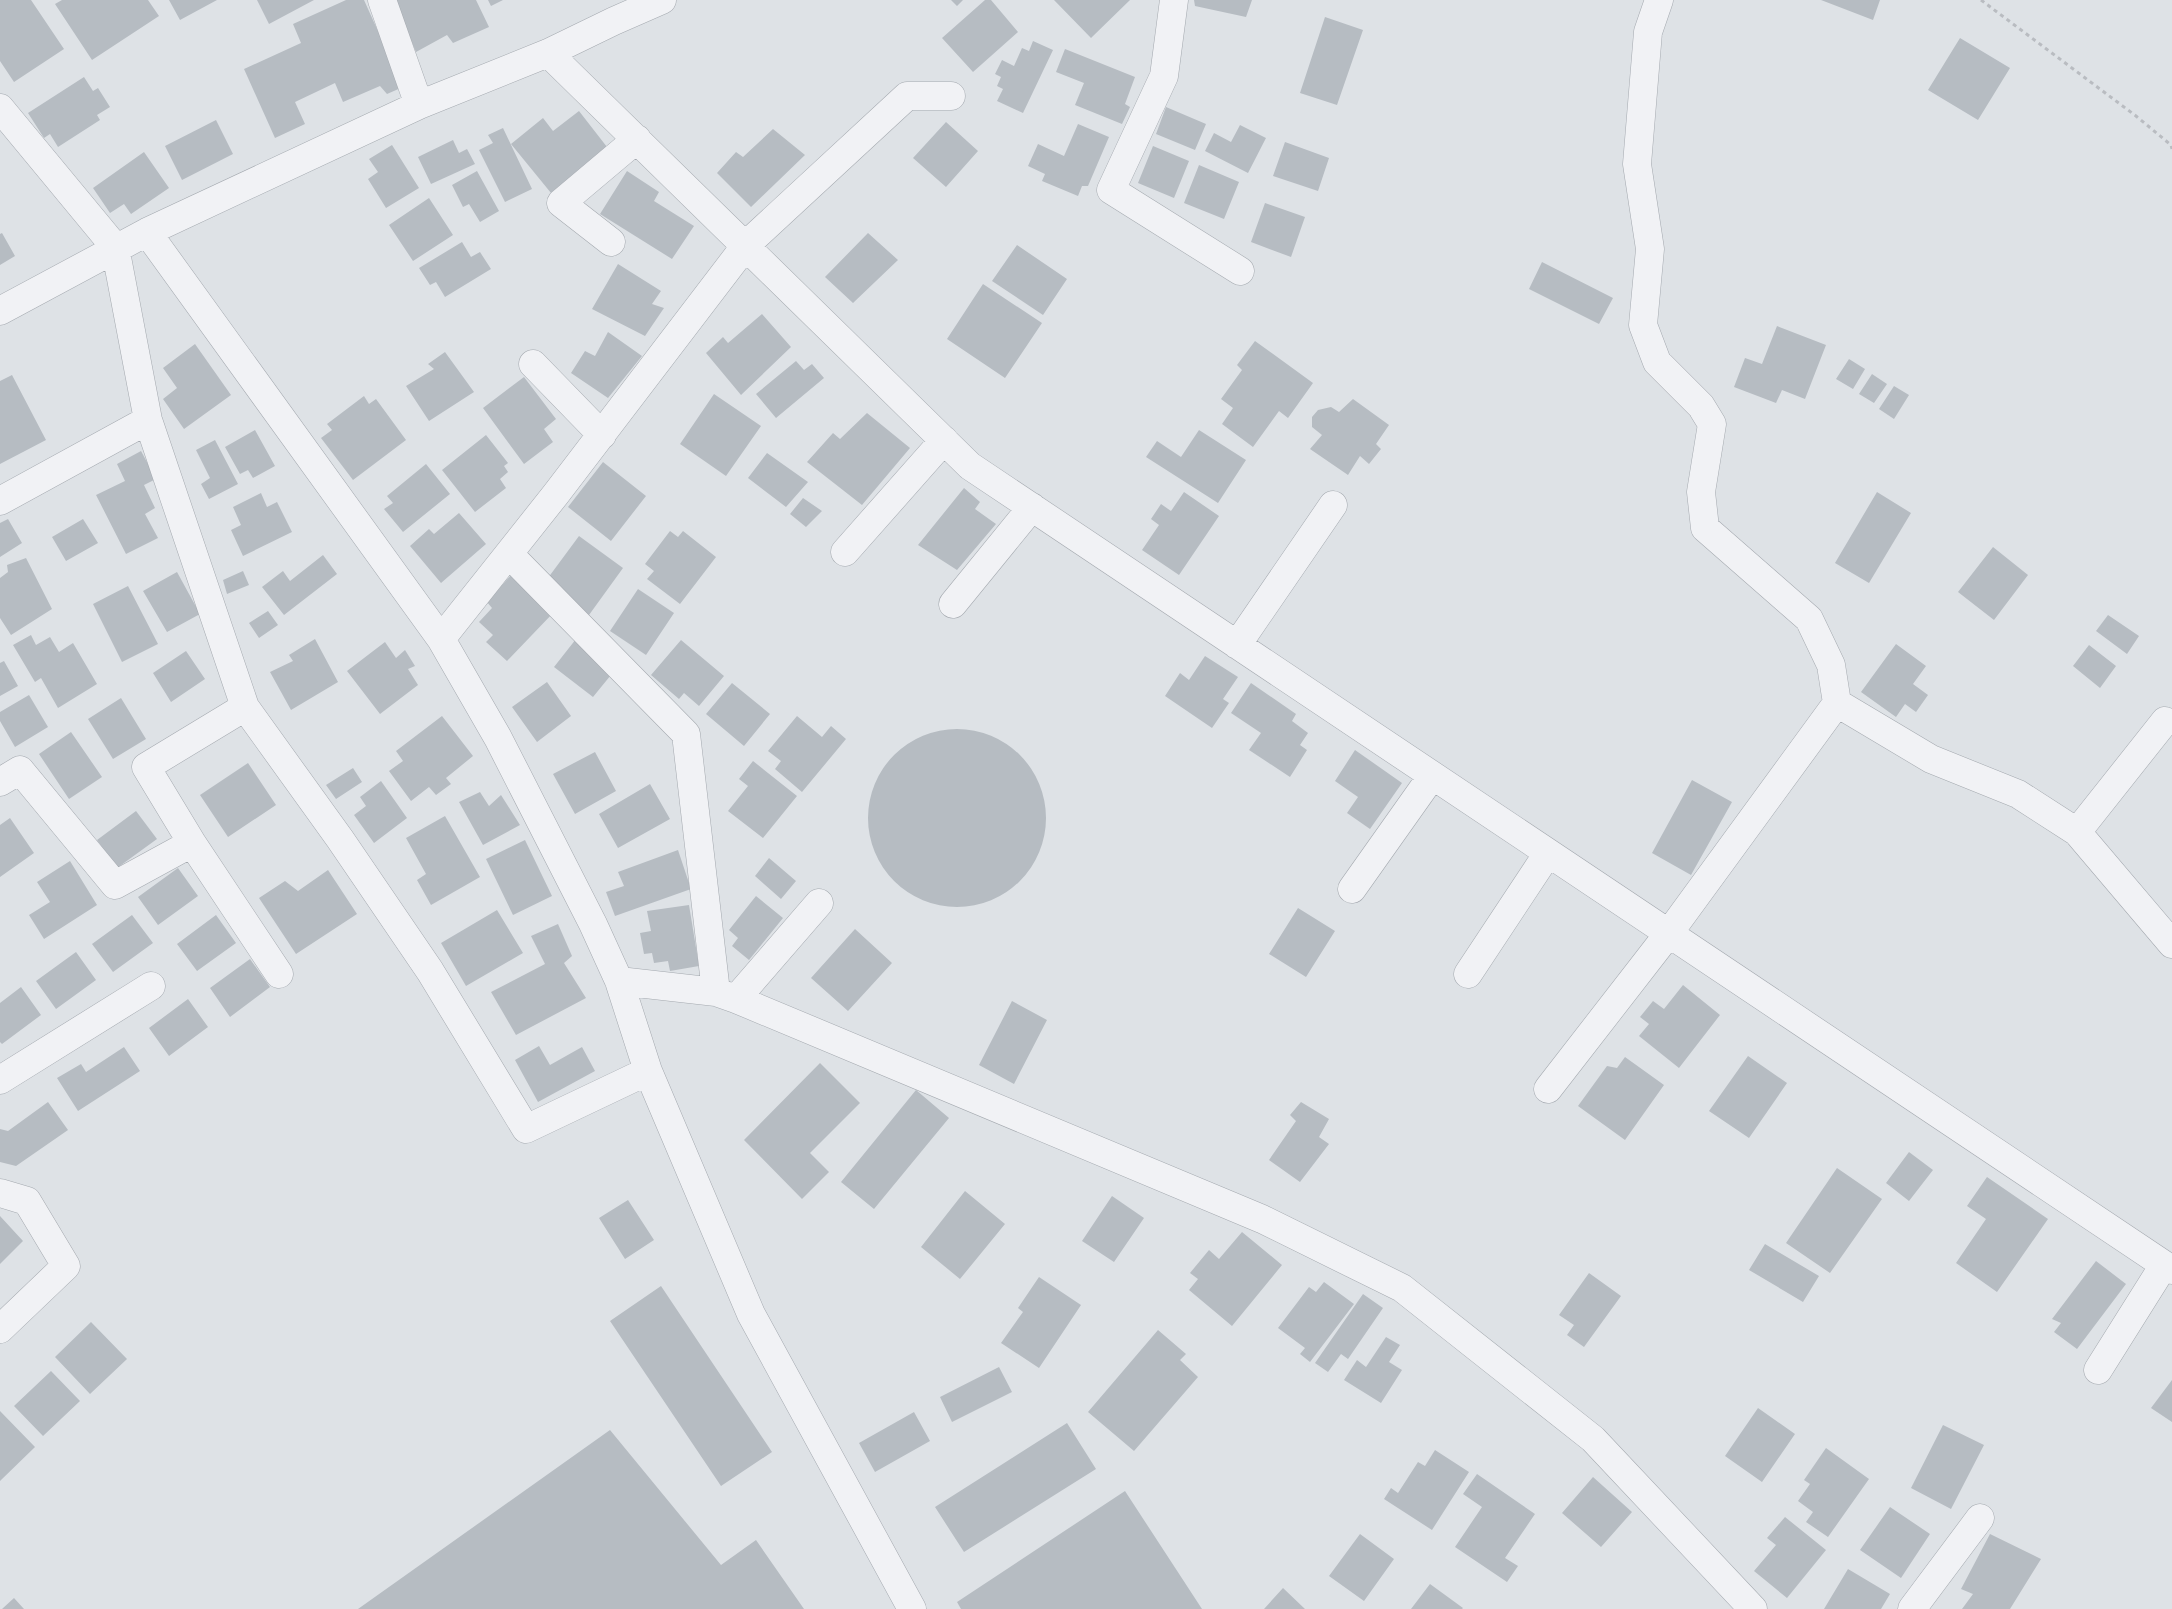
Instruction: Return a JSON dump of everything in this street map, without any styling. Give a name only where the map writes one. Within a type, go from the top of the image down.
[{"type":"street","points":[[382,0],[419,105]]},
{"type":"street","points":[[0,311],[147,232],[419,105],[548,54],[609,10],[662,0]]},
{"type":"street","points":[[1174,0],[1164,76],[1111,190],[1240,271]]},
{"type":"street","points":[[1548,1089],[1669,933],[1837,703],[1831,665],[1809,619],[1705,528],[1701,492],[1712,424],[1701,406],[1657,362],[1644,325],[1650,249],[1637,164],[1648,32],[1659,0]]},
{"type":"street","points":[[548,54],[746,245],[970,466],[2168,1268],[2098,1370]]},
{"type":"street","points":[[441,639],[602,435],[746,245],[907,96],[951,96]]},
{"type":"street","points":[[0,108],[116,247],[148,420],[244,708],[340,839],[430,971],[526,1129],[648,1071]]},
{"type":"street","points":[[611,242],[561,204],[637,139]]},
{"type":"street","points":[[147,232],[441,639],[498,738],[589,916],[619,981],[648,1071],[751,1314],[912,1609]]},
{"type":"street","points":[[533,364],[602,435]]},
{"type":"street","points":[[0,501],[148,420]]},
{"type":"street","points":[[845,552],[944,440]]},
{"type":"street","points":[[1237,645],[1334,505]]},
{"type":"street","points":[[953,604],[1032,507]]},
{"type":"street","points":[[509,554],[686,734],[726,996]]},
{"type":"street","points":[[1837,703],[1931,759],[2018,794],[2077,832],[2172,944]]},
{"type":"street","points":[[244,708],[146,767],[192,843],[279,974]]},
{"type":"street","points":[[2077,832],[2165,721]]},
{"type":"street","points":[[0,782],[20,770],[115,885],[192,843]]},
{"type":"street","points":[[1352,889],[1432,776]]},
{"type":"street","points":[[1468,974],[1548,853]]},
{"type":"street","points":[[726,996],[819,903]]},
{"type":"street","points":[[619,981],[726,996],[1262,1219],[1402,1288],[1593,1439],[1753,1609]]},
{"type":"street","points":[[0,1080],[151,986]]},
{"type":"street","points":[[0,1193],[27,1201],[66,1266],[0,1329]]},
{"type":"street","points":[[1912,1609],[1980,1518]]},
{"type":"path","points":[[1980,0],[2136,116],[2171,145],[2172,148]]},
{"type":"building","points":[[0,0],[31,0],[64,49],[14,82],[0,61]]},
{"type":"building","points":[[62,0],[148,0],[159,16],[92,60],[55,4]]},
{"type":"building","points":[[169,0],[217,0],[180,20]]},
{"type":"building","points":[[257,0],[314,0],[269,24]]},
{"type":"building","points":[[346,0],[364,0],[403,87],[387,94],[380,86],[343,102],[335,83],[295,102],[305,124],[275,138],[244,69],[301,43],[293,24]]},
{"type":"building","points":[[394,0],[476,0],[489,27],[453,43],[447,35],[416,52]]},
{"type":"building","points":[[488,0],[503,0],[491,6]]},
{"type":"building","points":[[951,0],[963,0],[957,6]]},
{"type":"building","points":[[985,0],[991,0],[1018,32],[973,72],[942,38]]},
{"type":"building","points":[[1054,0],[1130,0],[1091,38]]},
{"type":"building","points":[[1194,0],[1252,0],[1246,17],[1195,6]]},
{"type":"building","points":[[1821,0],[1880,0],[1873,20]]},
{"type":"building","points":[[1325,17],[1363,30],[1337,105],[1300,93]]},
{"type":"building","points":[[1960,38],[2010,68],[1978,120],[1928,90]]},
{"type":"building","points":[[1033,41],[1053,50],[1023,113],[997,101],[1003,89],[997,86],[1001,77],[995,74],[1002,60],[1014,66],[1022,48],[1029,51]]},
{"type":"building","points":[[1065,49],[1135,77],[1125,104],[1130,107],[1122,124],[1075,105],[1084,83],[1056,72]]},
{"type":"building","points":[[84,77],[93,91],[98,88],[110,107],[97,115],[100,120],[58,147],[50,134],[44,138],[28,113]]},
{"type":"building","points":[[1166,107],[1206,124],[1195,150],[1156,134]]},
{"type":"building","points":[[579,111],[607,147],[551,193],[511,144],[543,118],[553,131]]},
{"type":"building","points":[[216,120],[233,154],[182,180],[165,146]]},
{"type":"building","points":[[946,122],[978,151],[946,187],[913,158]]},
{"type":"building","points":[[1078,124],[1109,137],[1088,186],[1082,186],[1078,196],[1042,181],[1045,174],[1028,166],[1038,144],[1064,156]]},
{"type":"building","points":[[1240,125],[1266,138],[1248,173],[1205,151],[1214,133],[1231,142]]},
{"type":"building","points":[[503,128],[532,189],[505,202],[479,150],[493,143],[488,135]]},
{"type":"building","points":[[773,129],[805,155],[751,207],[717,173],[736,152],[743,157]]},
{"type":"building","points":[[453,140],[459,153],[467,149],[475,164],[431,184],[418,157]]},
{"type":"building","points":[[1285,142],[1329,158],[1318,191],[1273,176]]},
{"type":"building","points":[[392,145],[419,188],[386,208],[368,179],[378,172],[369,159]]},
{"type":"building","points":[[1153,146],[1189,161],[1174,198],[1138,183]]},
{"type":"building","points":[[144,152],[169,188],[131,214],[124,204],[110,213],[93,188]]},
{"type":"building","points":[[1199,165],[1239,182],[1224,219],[1184,203]]},
{"type":"building","points":[[477,171],[499,211],[480,222],[469,204],[463,207],[452,185]]},
{"type":"building","points":[[627,171],[659,192],[654,201],[694,226],[672,259],[600,214]]},
{"type":"building","points":[[429,198],[453,235],[413,261],[389,225]]},
{"type":"building","points":[[1265,203],[1305,217],[1291,257],[1251,242]]},
{"type":"building","points":[[2,233],[15,256],[0,265],[0,234]]},
{"type":"building","points":[[868,233],[898,260],[853,303],[825,277]]},
{"type":"building","points":[[462,242],[471,257],[480,252],[491,269],[445,297],[436,282],[430,285],[419,268]]},
{"type":"building","points":[[1017,245],[1067,279],[1043,315],[992,281]]},
{"type":"building","points":[[1542,262],[1613,298],[1599,324],[1529,289]]},
{"type":"building","points":[[618,264],[661,291],[652,304],[664,308],[645,336],[592,309]]},
{"type":"building","points":[[983,284],[1042,323],[1005,378],[947,339]]},
{"type":"building","points":[[762,314],[791,347],[741,395],[706,353],[723,337],[728,343]]},
{"type":"building","points":[[1777,326],[1826,345],[1805,399],[1782,390],[1776,403],[1734,387],[1745,358],[1762,364]]},
{"type":"building","points":[[608,332],[642,356],[608,398],[571,373],[585,351],[595,356]]},
{"type":"building","points":[[1255,341],[1313,383],[1288,418],[1279,411],[1253,447],[1222,424],[1233,408],[1221,399],[1242,370],[1237,365]]},
{"type":"building","points":[[195,344],[231,395],[184,429],[163,399],[177,388],[163,368]]},
{"type":"building","points":[[445,352],[474,392],[429,421],[406,386],[434,369],[428,364]]},
{"type":"building","points":[[1849,359],[1865,369],[1853,389],[1836,379]]},
{"type":"building","points":[[796,361],[804,370],[812,364],[824,378],[776,418],[756,394]]},
{"type":"building","points":[[1872,374],[1887,384],[1874,403],[1859,394]]},
{"type":"building","points":[[12,375],[46,440],[0,464],[0,381]]},
{"type":"building","points":[[524,377],[556,419],[544,429],[553,442],[524,464],[483,408]]},
{"type":"building","points":[[1894,386],[1909,395],[1894,419],[1879,409]]},
{"type":"building","points":[[714,394],[761,426],[726,476],[680,444]]},
{"type":"building","points":[[364,396],[369,404],[376,399],[406,440],[353,480],[321,438],[332,430],[327,424]]},
{"type":"building","points":[[1353,399],[1389,425],[1376,444],[1381,449],[1369,464],[1360,456],[1348,475],[1310,449],[1322,435],[1312,427],[1312,417],[1318,410],[1331,407],[1339,412]]},
{"type":"building","points":[[867,413],[910,448],[862,505],[807,462],[833,433],[840,439]]},
{"type":"building","points":[[255,430],[275,466],[253,478],[248,470],[240,474],[225,447]]},
{"type":"building","points":[[1199,430],[1246,460],[1218,503],[1146,457],[1157,441],[1181,457]]},
{"type":"building","points":[[486,435],[508,463],[504,466],[508,472],[500,479],[506,488],[475,512],[442,470]]},
{"type":"building","points":[[215,440],[238,484],[209,499],[201,484],[210,478],[196,450]]},
{"type":"building","points":[[141,451],[156,479],[144,485],[155,508],[145,514],[158,538],[126,554],[96,495],[125,481],[117,464]]},
{"type":"building","points":[[767,453],[808,482],[786,507],[748,478]]},
{"type":"building","points":[[603,462],[646,496],[611,541],[568,507]]},
{"type":"building","points":[[426,464],[450,494],[403,532],[384,509],[393,503],[387,496]]},
{"type":"building","points":[[964,488],[980,502],[975,509],[996,524],[957,570],[918,545]]},
{"type":"building","points":[[1184,492],[1219,516],[1179,575],[1142,550],[1159,525],[1151,519],[1161,504],[1171,511]]},
{"type":"building","points":[[1877,492],[1911,513],[1869,583],[1835,563]]},
{"type":"building","points":[[261,493],[267,507],[277,502],[292,532],[243,556],[231,530],[241,525],[233,507]]},
{"type":"building","points":[[803,498],[822,511],[806,527],[790,514]]},
{"type":"building","points":[[459,513],[486,544],[441,583],[410,546],[429,529],[434,534]]},
{"type":"building","points":[[8,519],[22,543],[0,557],[0,523]]},
{"type":"building","points":[[83,519],[98,543],[66,561],[52,537]]},
{"type":"building","points":[[670,531],[678,537],[683,531],[716,557],[680,604],[647,579],[654,571],[645,564]]},
{"type":"building","points":[[579,536],[623,568],[589,615],[545,582]]},
{"type":"building","points":[[1993,547],[2028,575],[1994,620],[1958,592]]},
{"type":"building","points":[[323,555],[337,574],[284,615],[262,587],[283,571],[290,581]]},
{"type":"building","points":[[26,558],[52,609],[11,635],[0,618],[0,578],[8,572],[7,565]]},
{"type":"building","points":[[243,571],[249,585],[227,594],[223,580]]},
{"type":"building","points":[[177,572],[200,614],[167,632],[143,591]]},
{"type":"building","points":[[513,573],[554,612],[507,661],[486,642],[493,635],[479,622],[492,608],[487,602]]},
{"type":"building","points":[[128,586],[158,644],[122,662],[93,604]]},
{"type":"building","points":[[638,589],[674,613],[646,655],[610,631]]},
{"type":"building","points":[[268,611],[278,625],[259,638],[249,623]]},
{"type":"building","points":[[2108,615],[2139,636],[2127,654],[2096,631]]},
{"type":"building","points":[[31,635],[36,645],[50,637],[59,652],[73,643],[97,684],[58,708],[41,678],[35,682],[13,645]]},
{"type":"building","points":[[315,639],[338,682],[291,710],[270,672],[293,661],[289,655]]},
{"type":"building","points":[[576,639],[615,670],[593,697],[554,667]]},
{"type":"building","points":[[681,640],[724,676],[699,706],[684,693],[679,699],[651,675]]},
{"type":"building","points":[[385,642],[396,658],[405,650],[415,666],[408,669],[418,685],[380,714],[347,671]]},
{"type":"building","points":[[1896,644],[1926,666],[1913,684],[1928,695],[1916,712],[1905,704],[1896,717],[1861,692]]},
{"type":"building","points":[[2089,645],[2116,666],[2100,688],[2073,666]]},
{"type":"building","points":[[186,651],[205,679],[171,702],[153,673]]},
{"type":"building","points":[[1205,656],[1238,677],[1223,699],[1229,703],[1212,728],[1165,696],[1180,673],[1189,680]]},
{"type":"building","points":[[4,661],[18,686],[0,696],[0,663]]},
{"type":"building","points":[[547,682],[571,716],[537,742],[512,707]]},
{"type":"building","points":[[732,683],[770,714],[744,746],[706,714]]},
{"type":"building","points":[[1251,683],[1296,714],[1292,721],[1308,733],[1300,745],[1307,750],[1290,777],[1249,750],[1261,733],[1231,713]]},
{"type":"building","points":[[29,695],[48,727],[15,747],[0,721],[0,712]]},
{"type":"building","points":[[121,698],[146,739],[113,759],[88,719]]},
{"type":"building","points":[[442,716],[473,756],[446,778],[451,784],[436,795],[429,787],[411,801],[389,771],[403,761],[396,751]]},
{"type":"building","points":[[797,716],[822,737],[831,726],[846,739],[802,792],[775,769],[781,761],[768,751]]},
{"type":"building","points":[[957,729],[991,736],[1006,744],[1020,755],[1031,769],[1039,784],[1046,818],[1039,852],[1031,867],[1020,881],[1006,892],[991,900],[957,907],[923,900],[908,892],[894,881],[883,867],[875,852],[868,818],[875,784],[883,769],[894,755],[908,744],[923,736]]},
{"type":"building","points":[[71,732],[102,777],[69,799],[39,754]]},
{"type":"building","points":[[1355,750],[1402,783],[1370,829],[1347,813],[1358,797],[1335,781]]},
{"type":"building","points":[[595,752],[616,791],[575,814],[553,774]]},
{"type":"building","points":[[753,761],[797,796],[763,838],[728,811],[748,786],[739,779]]},
{"type":"building","points":[[248,763],[276,805],[228,837],[200,795]]},
{"type":"building","points":[[353,768],[362,782],[336,799],[326,785]]},
{"type":"building","points":[[1692,780],[1732,802],[1691,875],[1652,853]]},
{"type":"building","points":[[381,781],[407,818],[374,843],[354,815],[366,806],[360,797]]},
{"type":"building","points":[[650,784],[670,819],[618,848],[599,814]]},
{"type":"building","points":[[480,792],[489,806],[501,795],[520,825],[483,845],[459,802]]},
{"type":"building","points":[[136,811],[157,839],[117,868],[97,840]]},
{"type":"building","points":[[445,816],[480,877],[431,905],[417,880],[426,874],[406,838]]},
{"type":"building","points":[[10,818],[34,853],[0,877],[0,825]]},
{"type":"building","points":[[525,840],[552,896],[513,915],[486,859]]},
{"type":"building","points":[[678,850],[691,889],[615,916],[606,892],[624,886],[618,872]]},
{"type":"building","points":[[769,858],[796,881],[781,899],[755,876]]},
{"type":"building","points":[[70,861],[97,905],[44,939],[29,915],[50,902],[37,882]]},
{"type":"building","points":[[178,868],[198,896],[158,925],[138,897]]},
{"type":"building","points":[[328,870],[357,914],[296,954],[259,898],[285,881],[298,891]]},
{"type":"building","points":[[756,896],[783,918],[749,960],[732,946],[738,938],[729,930]]},
{"type":"building","points":[[689,905],[699,966],[670,971],[668,961],[654,963],[652,953],[644,954],[640,933],[651,931],[647,911]]},
{"type":"building","points":[[1298,908],[1335,931],[1306,977],[1269,954]]},
{"type":"building","points":[[497,910],[523,953],[466,986],[441,943]]},
{"type":"building","points":[[132,915],[153,943],[113,972],[92,944]]},
{"type":"building","points":[[216,915],[236,943],[197,971],[177,944]]},
{"type":"building","points":[[558,924],[572,956],[564,963],[586,998],[516,1035],[491,992],[545,964],[531,936]]},
{"type":"building","points":[[855,929],[892,963],[848,1011],[811,978]]},
{"type":"building","points":[[76,952],[96,980],[56,1009],[36,981]]},
{"type":"building","points":[[250,959],[270,987],[230,1017],[210,988]]},
{"type":"building","points":[[1683,985],[1720,1015],[1679,1068],[1639,1036],[1649,1024],[1640,1017],[1653,1001],[1664,1009]]},
{"type":"building","points":[[21,987],[41,1015],[2,1044],[0,1042],[0,1003]]},
{"type":"building","points":[[188,999],[208,1027],[169,1056],[149,1028]]},
{"type":"building","points":[[1012,1001],[1047,1020],[1014,1084],[979,1065]]},
{"type":"building","points":[[539,1046],[550,1065],[582,1047],[595,1071],[538,1102],[515,1060]]},
{"type":"building","points":[[124,1047],[140,1071],[78,1111],[57,1078],[81,1064],[86,1072]]},
{"type":"building","points":[[1748,1056],[1787,1083],[1749,1138],[1709,1111]]},
{"type":"building","points":[[1625,1057],[1664,1085],[1625,1140],[1578,1106],[1607,1066],[1617,1068]]},
{"type":"building","points":[[820,1063],[860,1103],[810,1153],[829,1172],[802,1199],[744,1140]]},
{"type":"building","points":[[916,1090],[949,1118],[874,1209],[841,1182]]},
{"type":"building","points":[[48,1102],[68,1130],[16,1166],[0,1162],[0,1129],[8,1131]]},
{"type":"building","points":[[1301,1102],[1329,1119],[1319,1137],[1329,1144],[1300,1182],[1269,1160],[1296,1121],[1290,1115]]},
{"type":"building","points":[[1909,1152],[1933,1170],[1909,1201],[1886,1183]]},
{"type":"building","points":[[1837,1168],[1882,1199],[1830,1273],[1786,1243]]},
{"type":"building","points":[[1987,1177],[2048,1219],[1997,1292],[1956,1263],[1986,1219],[1967,1206]]},
{"type":"building","points":[[965,1191],[1005,1224],[960,1279],[921,1247]]},
{"type":"building","points":[[1112,1196],[1144,1218],[1114,1262],[1082,1241]]},
{"type":"building","points":[[628,1200],[654,1240],[625,1259],[599,1218]]},
{"type":"building","points":[[0,1216],[23,1241],[0,1264]]},
{"type":"building","points":[[1242,1232],[1282,1265],[1232,1326],[1189,1290],[1198,1279],[1190,1273],[1209,1250],[1219,1259]]},
{"type":"building","points":[[1765,1244],[1819,1276],[1803,1302],[1749,1270]]},
{"type":"building","points":[[2096,1261],[2126,1284],[2077,1349],[2054,1332],[2061,1323],[2052,1319]]},
{"type":"building","points":[[1589,1273],[1621,1296],[1584,1347],[1567,1335],[1574,1325],[1559,1315]]},
{"type":"building","points":[[1039,1277],[1081,1305],[1039,1368],[1001,1343],[1023,1312],[1018,1308]]},
{"type":"building","points":[[1324,1282],[1354,1304],[1310,1362],[1300,1354],[1305,1348],[1278,1328],[1309,1287],[1316,1292]]},
{"type":"building","points":[[661,1286],[772,1452],[721,1486],[610,1321]]},
{"type":"building","points":[[1363,1294],[1383,1308],[1348,1359],[1341,1354],[1328,1372],[1315,1363]]},
{"type":"building","points":[[91,1322],[127,1359],[90,1394],[55,1357]]},
{"type":"building","points":[[1158,1330],[1186,1354],[1180,1360],[1198,1377],[1134,1451],[1088,1412]]},
{"type":"building","points":[[1386,1337],[1400,1345],[1389,1362],[1402,1370],[1381,1403],[1344,1380],[1357,1360],[1366,1367]]},
{"type":"building","points":[[999,1367],[1012,1392],[952,1422],[940,1397]]},
{"type":"building","points":[[51,1371],[80,1401],[43,1436],[14,1406]]},
{"type":"building","points":[[2172,1380],[2172,1422],[2151,1408]]},
{"type":"building","points":[[1758,1408],[1795,1434],[1762,1482],[1725,1456]]},
{"type":"building","points":[[0,1411],[35,1447],[0,1481]]},
{"type":"building","points":[[914,1412],[930,1441],[875,1472],[859,1443]]},
{"type":"building","points":[[1067,1423],[1096,1469],[964,1552],[935,1507]]},
{"type":"building","points":[[1943,1425],[1984,1445],[1951,1509],[1911,1488]]},
{"type":"building","points":[[610,1430],[721,1565],[756,1540],[804,1609],[358,1609]]},
{"type":"building","points":[[1826,1448],[1869,1479],[1828,1537],[1806,1522],[1813,1512],[1798,1501],[1810,1484],[1804,1480]]},
{"type":"building","points":[[1435,1450],[1469,1472],[1432,1530],[1384,1499],[1391,1488],[1398,1493],[1418,1462],[1425,1466]]},
{"type":"building","points":[[1477,1474],[1535,1514],[1505,1558],[1518,1566],[1507,1582],[1455,1547],[1482,1507],[1463,1494]]},
{"type":"building","points":[[1593,1477],[1632,1512],[1601,1547],[1562,1513]]},
{"type":"building","points":[[1125,1491],[1202,1609],[961,1609],[957,1602]]},
{"type":"building","points":[[1890,1507],[1930,1534],[1901,1578],[1860,1550]]},
{"type":"building","points":[[1785,1517],[1826,1550],[1787,1598],[1754,1571],[1776,1545],[1767,1538]]},
{"type":"building","points":[[1360,1534],[1394,1559],[1364,1601],[1329,1576]]},
{"type":"building","points":[[1990,1534],[2041,1559],[2010,1609],[1962,1609],[1973,1594],[1961,1589]]},
{"type":"building","points":[[1848,1569],[1890,1594],[1881,1609],[1824,1609]]},
{"type":"building","points":[[1430,1584],[1463,1608],[1411,1609]]},
{"type":"building","points":[[1283,1588],[1305,1609],[1264,1609]]},
{"type":"building","points":[[14,1598],[24,1609],[2,1609]]}]
